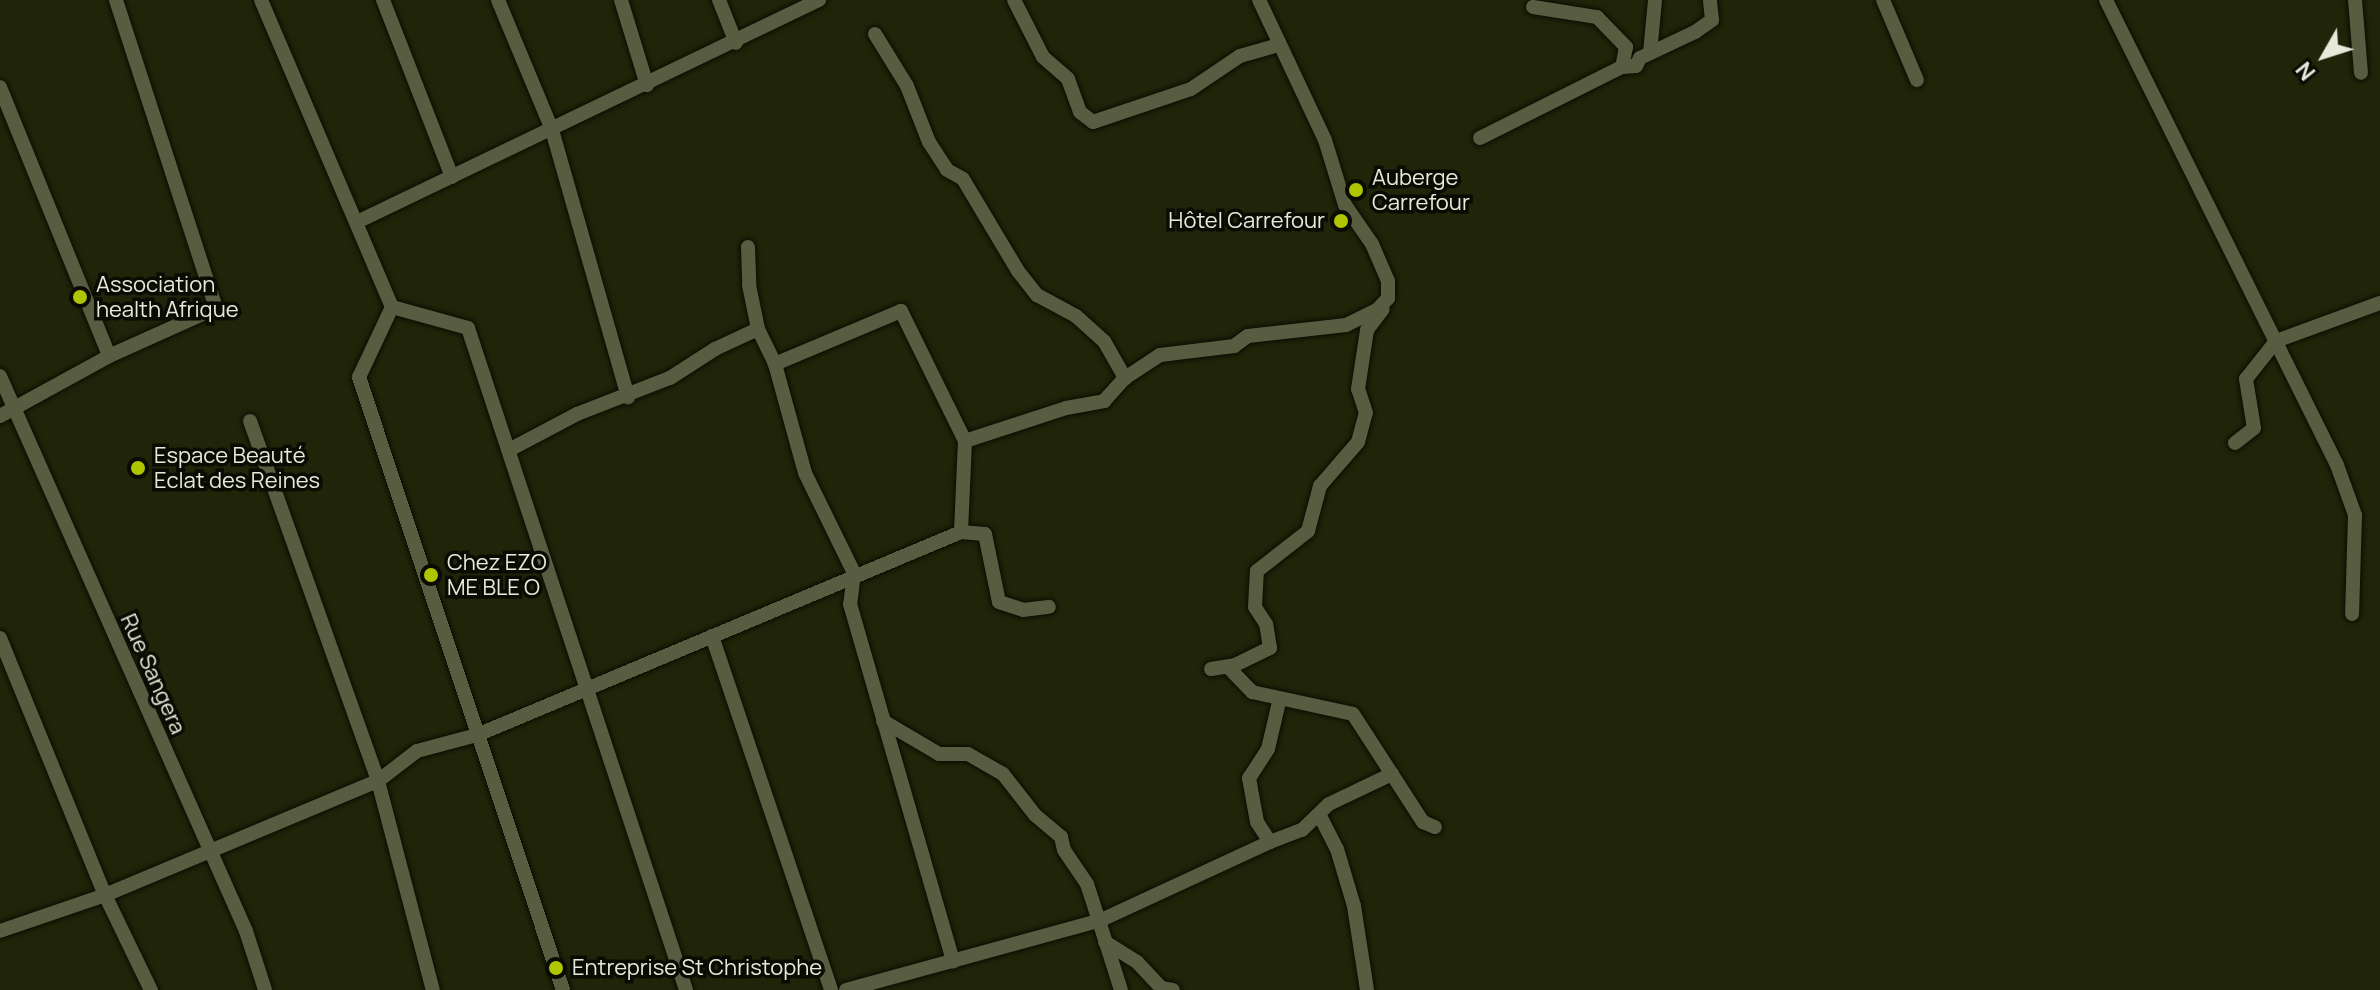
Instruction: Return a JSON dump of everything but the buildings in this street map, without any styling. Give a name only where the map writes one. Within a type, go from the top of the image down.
[{"type":"street","points":[[6,413],[109,356],[216,308],[116,0]]},
{"type":"street","points":[[261,0],[392,307],[359,377],[563,990]]},
{"type":"street","points":[[383,0],[452,177]]},
{"type":"street","points":[[498,0],[552,130],[628,397]]},
{"type":"street","points":[[621,0],[647,85]]},
{"type":"street","points":[[719,0],[736,43]]},
{"type":"street","points":[[357,222],[736,43],[819,0]]},
{"type":"street","points":[[1014,0],[1043,57],[1068,79],[1080,112],[1093,122],[1191,89],[1240,56],[1279,45]]},
{"type":"street","points":[[1211,669],[1228,667],[1270,648],[1266,624],[1255,607],[1257,571],[1308,531],[1320,486],[1358,442],[1366,413],[1358,389],[1367,330],[1388,298],[1383,269],[1345,205],[1325,140],[1259,0]]},
{"type":"street","points":[[1645,55],[1655,0]]},
{"type":"street","points":[[1480,138],[1622,67],[1636,66],[1645,55],[1712,20],[1710,0]]},
{"type":"street","points":[[1883,0],[1917,80]]},
{"type":"street","points":[[2106,0],[2310,404],[2355,515],[2352,614]]},
{"type":"street","points":[[2355,0],[2361,73]]},
{"type":"street","points":[[1534,10],[1587,12],[1626,47],[1634,47],[1645,55]]},
{"type":"street","points":[[875,34],[888,63],[907,86],[929,142],[947,170],[963,179],[1018,271],[1037,295],[1076,316],[1104,341],[1125,378]]},
{"type":"street","points":[[1622,67],[1626,47]]},
{"type":"street","points":[[0,87],[109,356]]},
{"type":"street","points":[[748,247],[749,285],[758,329],[775,364],[805,473],[854,573],[850,604],[953,961]]},
{"type":"street","points":[[965,441],[1066,408],[1104,401],[1125,378],[1160,355],[1234,346],[1248,336],[1346,325],[1377,310],[1388,298]]},
{"type":"street","points":[[2235,443],[2254,428],[2246,379],[2276,341],[2380,303]]},
{"type":"street","points":[[392,307],[468,328],[686,990]]},
{"type":"street","points":[[775,364],[901,311],[965,441],[961,532]]},
{"type":"street","points":[[509,450],[577,414],[628,397],[758,329]]},
{"type":"street","name":"Rue Sangera","points":[[0,376],[6,413],[246,931],[265,990]]},
{"type":"street","points":[[250,421],[378,781],[433,990]]},
{"type":"street","points":[[1,929],[105,895],[378,781],[417,751],[477,735],[586,684],[712,636],[854,573],[961,532],[985,534],[999,602],[1023,610],[1049,607]]},
{"type":"street","points":[[712,636],[831,990]]},
{"type":"street","points":[[0,638],[105,895],[151,990]]},
{"type":"street","points":[[1228,667],[1252,692],[1279,702],[1353,714],[1423,822],[1435,827]]},
{"type":"street","points":[[1270,842],[1257,822],[1249,778],[1268,749],[1279,702]]},
{"type":"street","points":[[882,721],[939,754],[968,754],[1003,774],[1035,815],[1061,837],[1064,850],[1087,884],[1121,990]]},
{"type":"street","points":[[846,990],[1099,921],[1302,830],[1320,816],[1329,804],[1392,774]]},
{"type":"street","points":[[1320,816],[1337,849],[1354,906],[1367,990]]},
{"type":"street","points":[[1105,942],[1137,962],[1161,988],[1190,990]]},
{"type":"place","name":"Auberge Carrefour","points":[[1356,190]]},
{"type":"place","name":"Hôtel Carrefour","points":[[1341,221]]},
{"type":"place","name":"Association health Afrique","points":[[80,297]]},
{"type":"place","name":"Espace Beauté Eclat des Reines","points":[[138,468]]},
{"type":"place","name":"Chez EZO ME BLE O","points":[[431,575]]},
{"type":"place","name":"Entreprise St Christophe","points":[[556,968]]}]
